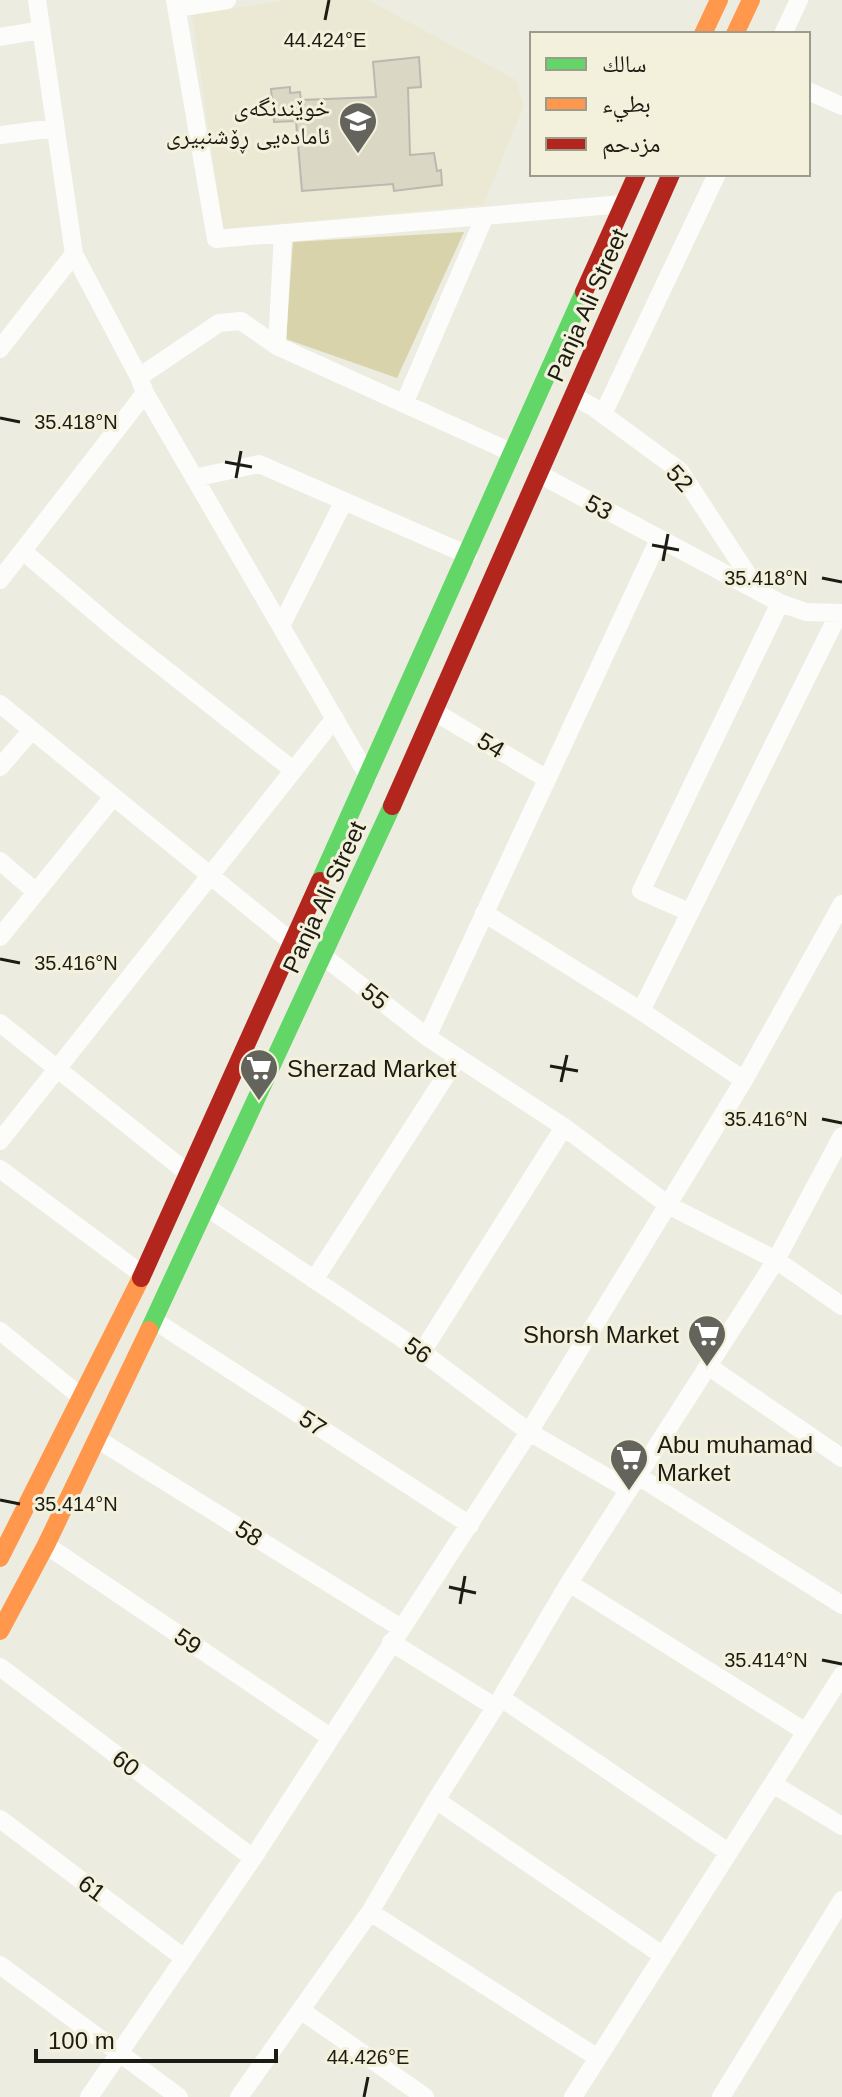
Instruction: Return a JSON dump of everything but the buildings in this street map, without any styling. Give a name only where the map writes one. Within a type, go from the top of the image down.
[{"type":"main road","points":[[704,32],[719,0]]},
{"type":"main road","points":[[736,32],[751,0]]},
{"type":"main road","name":"Panja Ali Street","points":[[0,1558],[143,1275],[636,176]]},
{"type":"main road","name":"Panja Ali Street","points":[[0,1631],[46,1545],[208,1208],[435,712],[670,176]]},
{"type":"main road","points":[[262,1012],[292,1024]]},
{"type":"street","points":[[37,0],[74,254],[194,478],[368,776]]},
{"type":"street","points":[[227,0],[176,4],[216,239],[623,204]]},
{"type":"street","points":[[784,32],[799,0]]},
{"type":"street","points":[[0,37],[41,30]]},
{"type":"street","points":[[810,92],[842,106]]},
{"type":"street","points":[[0,135],[55,128]]},
{"type":"street","points":[[603,414],[716,176]]},
{"type":"street","points":[[404,404],[485,216]]},
{"type":"street","points":[[277,346],[283,233]]},
{"type":"street","points":[[0,349],[74,254]]},
{"type":"street","points":[[0,580],[24,552],[142,385],[219,323],[241,321],[277,346],[513,453]]},
{"type":"street","name":"52","points":[[573,396],[603,414],[680,471],[756,589]]},
{"type":"street","points":[[194,478],[259,464],[468,555]]},
{"type":"street","name":"53","points":[[539,474],[780,603],[806,612],[840,613]]},
{"type":"street","points":[[281,626],[344,501]]},
{"type":"street","points":[[427,1037],[659,539]]},
{"type":"street","points":[[24,552],[118,632],[293,770]]},
{"type":"street","points":[[689,912],[641,891],[780,603]]},
{"type":"street","points":[[641,1011],[840,613]]},
{"type":"street","points":[[0,704],[293,943]]},
{"type":"street","name":"54","points":[[435,712],[547,779]]},
{"type":"street","points":[[0,1141],[335,718]]},
{"type":"street","points":[[0,767],[32,730]]},
{"type":"street","points":[[0,937],[113,797]]},
{"type":"street","points":[[0,861],[36,892]]},
{"type":"street","points":[[89,2097],[253,1858],[529,1432],[744,1080],[842,904]]},
{"type":"street","points":[[484,913],[744,1080]]},
{"type":"street","name":"55","points":[[323,956],[427,1037],[564,1127],[668,1205],[776,1260],[842,1306]]},
{"type":"street","points":[[0,1023],[189,1174]]},
{"type":"street","points":[[314,1280],[458,1057]]},
{"type":"street","points":[[422,1352],[564,1127]]},
{"type":"street","points":[[239,2097],[370,1912],[569,1583],[776,1260],[842,1136]]},
{"type":"street","points":[[0,1169],[143,1275]]},
{"type":"street","name":"56","points":[[208,1208],[422,1352],[529,1432],[634,1483],[842,1605]]},
{"type":"street","name":"57","points":[[155,1321],[470,1525]]},
{"type":"street","points":[[1,1333],[80,1396]]},
{"type":"street","points":[[708,1366],[842,1458]]},
{"type":"street","name":"58","points":[[97,1439],[728,1852]]},
{"type":"street","name":"59","points":[[46,1545],[330,1737]]},
{"type":"street","points":[[569,1583],[806,1732]]},
{"type":"street","name":"60","points":[[0,1667],[253,1858]]},
{"type":"street","points":[[573,2097],[842,1675]]},
{"type":"street","points":[[773,1784],[842,1826]]},
{"type":"street","points":[[436,1800],[662,1955]]},
{"type":"street","name":"61","points":[[0,1819],[184,1958]]},
{"type":"street","points":[[721,2097],[842,1900]]},
{"type":"street","points":[[370,1912],[598,2058]]},
{"type":"street","points":[[0,1965],[179,2097]]},
{"type":"street","points":[[302,2011],[425,2097]]},
{"type":"shaded area","name":"خوێندنگەی ئامادەیی ڕۆشنبیری","points":[[286,0],[368,0],[516,80],[524,106],[483,205],[223,229],[192,15]]},
{"type":"shaded area","points":[[464,232],[397,378],[286,339],[293,242]]},
{"type":"traffic: fast","points":[[320,881],[584,292]]},
{"type":"traffic: fast","points":[[149,1330],[392,806]]},
{"type":"traffic: slow","points":[[704,32],[719,0]]},
{"type":"traffic: slow","points":[[736,32],[751,0]]},
{"type":"traffic: slow","points":[[0,1558],[141,1278]]},
{"type":"traffic: slow","points":[[0,1631],[46,1545],[149,1330]]},
{"type":"traffic: jam","points":[[584,292],[636,176]]},
{"type":"traffic: jam","points":[[392,806],[670,176]]},
{"type":"traffic: jam","points":[[141,1278],[320,881]]},
{"type":"place","name":"خوێندنگەی ئامادەیی ڕۆشنبیری","points":[[358,155]]},
{"type":"place","name":"Sherzad Market","points":[[259,1102]]},
{"type":"place","name":"Shorsh Market","points":[[707,1368]]},
{"type":"place","name":"Abu muhamad Market","points":[[629,1492]]}]
